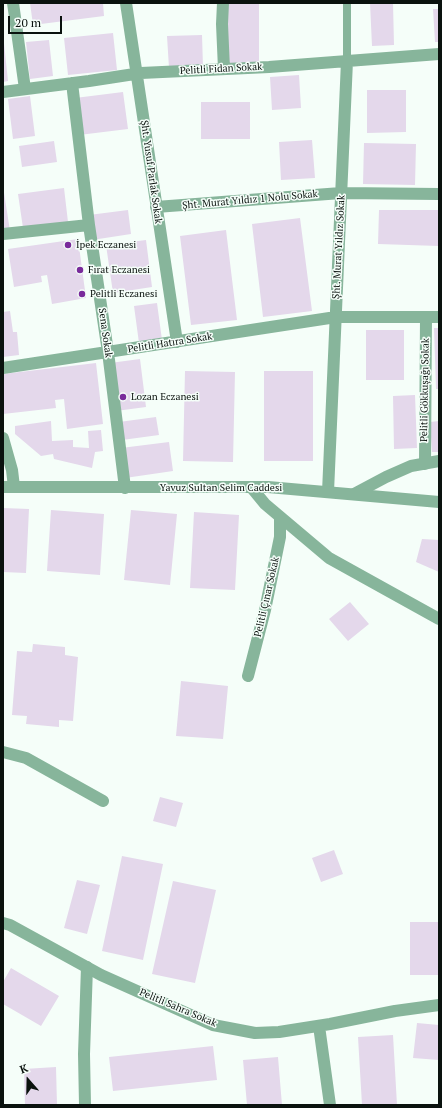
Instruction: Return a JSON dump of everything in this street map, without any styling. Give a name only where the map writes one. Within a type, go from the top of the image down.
[{"type":"street","points":[[13,3],[25,89]]},
{"type":"street","name":"Şht. Yusuf Parlak Sokak","points":[[126,3],[177,342]]},
{"type":"street","points":[[223,3],[222,24],[224,69]]},
{"type":"street","name":"Pelitli Fidan Sokak","points":[[3,92],[137,73],[224,69],[439,54]]},
{"type":"street","name":"Şht. Murat Yıldız Sokak","points":[[328,492],[347,61]]},
{"type":"street","name":"Sena Sokak","points":[[72,83],[89,225],[108,352],[125,488]]},
{"type":"street","name":"Şht. Murat Yıldız 1 Nolu Sokak","points":[[156,208],[341,192],[439,194]]},
{"type":"street","points":[[3,234],[89,225]]},
{"type":"street","name":"Pelitli Hatıra Sokak","points":[[3,368],[336,316],[439,317]]},
{"type":"street","name":"Pelitli Gökkuşağı Sokak","points":[[425,464],[426,317]]},
{"type":"street","points":[[3,438],[11,464],[9,488]]},
{"type":"street","points":[[354,494],[411,466],[439,461]]},
{"type":"street","points":[[251,487],[265,504],[329,558],[439,619]]},
{"type":"street","name":"Yavuz Sultan Selim Caddesi","points":[[9,488],[251,487],[302,489],[439,502]]},
{"type":"street","name":"Pelitli Çınar Sokak","points":[[248,676],[265,610],[280,537],[280,517]]},
{"type":"street","points":[[3,752],[26,758],[103,801]]},
{"type":"street","name":"Pelitli Sahra Sokak","points":[[3,922],[101,975],[213,1025],[255,1033],[279,1032],[319,1026],[395,1011],[439,1005]]},
{"type":"street","points":[[85,1105],[84,1054],[87,967]]},
{"type":"street","points":[[319,1026],[330,1105]]},
{"type":"lane","name":"Şht. Murat Yıldız Sokak","points":[[347,3],[347,61]]},
{"type":"building","points":[[30,3],[103,3],[104,16],[33,25]]},
{"type":"building","points":[[227,3],[259,3],[259,63],[227,63]]},
{"type":"building","points":[[370,3],[393,3],[394,45],[372,46]]},
{"type":"building","points":[[433,9],[439,9],[439,42],[435,42]]},
{"type":"building","points":[[113,33],[117,70],[68,75],[64,38]]},
{"type":"building","points":[[202,35],[203,67],[169,68],[167,36]]},
{"type":"building","points":[[49,40],[53,76],[30,79],[26,42]]},
{"type":"building","points":[[4,43],[8,81],[3,82],[3,44]]},
{"type":"building","points":[[299,75],[301,108],[272,110],[270,77]]},
{"type":"building","points":[[367,90],[406,90],[406,132],[367,133]]},
{"type":"building","points":[[123,92],[128,129],[79,135],[75,98]]},
{"type":"building","points":[[30,96],[35,136],[13,139],[8,99]]},
{"type":"building","points":[[201,102],[250,102],[250,139],[201,139]]},
{"type":"building","points":[[312,140],[315,178],[281,180],[279,142]]},
{"type":"building","points":[[54,141],[57,162],[22,167],[19,146]]},
{"type":"building","points":[[364,143],[416,144],[415,185],[363,184]]},
{"type":"building","points":[[3,186],[10,231],[3,232]]},
{"type":"building","points":[[64,188],[68,222],[23,228],[18,194]]},
{"type":"building","points":[[128,210],[131,234],[92,240],[89,215]]},
{"type":"building","points":[[379,210],[439,210],[439,246],[378,244]]},
{"type":"building","points":[[300,218],[312,311],[263,317],[252,224]]},
{"type":"building","points":[[226,230],[237,320],[191,325],[180,236]]},
{"type":"building","points":[[78,239],[86,298],[52,304],[47,275],[41,276],[42,282],[14,287],[8,249]]},
{"type":"building","points":[[146,240],[152,287],[113,293],[106,245]]},
{"type":"building","points":[[157,303],[162,340],[139,343],[134,306]]},
{"type":"building","points":[[10,311],[13,332],[17,332],[19,355],[3,357],[3,312]]},
{"type":"building","points":[[434,328],[439,328],[439,389],[436,389]]},
{"type":"building","points":[[366,330],[404,330],[404,380],[366,380]]},
{"type":"building","points":[[140,359],[146,407],[116,411],[110,363]]},
{"type":"building","points":[[96,363],[103,424],[67,429],[64,399],[55,400],[56,408],[3,414],[3,374]]},
{"type":"building","points":[[185,371],[235,372],[233,462],[183,461]]},
{"type":"building","points":[[264,371],[313,371],[313,461],[264,461]]},
{"type":"building","points":[[415,395],[417,448],[394,449],[393,396]]},
{"type":"building","points":[[156,417],[159,435],[122,440],[119,422]]},
{"type":"building","points":[[51,421],[52,441],[73,440],[73,447],[89,448],[88,431],[101,430],[103,451],[95,452],[92,468],[54,459],[53,454],[41,456],[15,434],[15,426]]},
{"type":"building","points":[[439,421],[439,452],[432,452],[430,422]]},
{"type":"building","points":[[169,442],[173,471],[125,478],[121,448]]},
{"type":"building","points":[[3,508],[29,509],[26,573],[3,572]]},
{"type":"building","points":[[51,510],[104,514],[100,575],[47,571]]},
{"type":"building","points":[[131,510],[177,514],[170,585],[124,580]]},
{"type":"building","points":[[194,512],[239,515],[235,590],[190,588]]},
{"type":"building","points":[[422,539],[439,540],[439,572],[416,562]]},
{"type":"building","points":[[350,602],[369,624],[348,641],[329,619]]},
{"type":"building","points":[[33,644],[65,647],[65,655],[78,657],[73,721],[59,720],[59,727],[26,724],[27,716],[12,715],[17,651],[32,652]]},
{"type":"building","points":[[181,681],[228,686],[223,739],[176,736]]},
{"type":"building","points":[[160,797],[183,803],[176,827],[153,821]]},
{"type":"building","points":[[334,850],[343,874],[321,882],[312,858]]},
{"type":"building","points":[[122,856],[163,864],[143,960],[102,951]]},
{"type":"building","points":[[77,880],[100,885],[87,934],[64,928]]},
{"type":"building","points":[[173,881],[216,890],[195,983],[152,974]]},
{"type":"building","points":[[410,922],[439,922],[439,975],[410,975]]},
{"type":"building","points":[[11,968],[59,996],[41,1026],[3,1004],[3,982]]},
{"type":"building","points":[[417,1023],[439,1025],[439,1060],[413,1058]]},
{"type":"building","points":[[393,1035],[397,1105],[362,1105],[358,1037]]},
{"type":"building","points":[[213,1046],[217,1080],[113,1091],[109,1057]]},
{"type":"building","points":[[278,1057],[282,1105],[247,1105],[243,1060]]},
{"type":"building","points":[[56,1067],[57,1105],[25,1105],[24,1069]]},
{"type":"place","name":"İpek Eczanesi","points":[[68,245]]},
{"type":"place","name":"Fırat Eczanesi","points":[[80,270]]},
{"type":"place","name":"Pelitli Eczanesi","points":[[82,294]]},
{"type":"place","name":"Lozan Eczanesi","points":[[123,397]]}]
